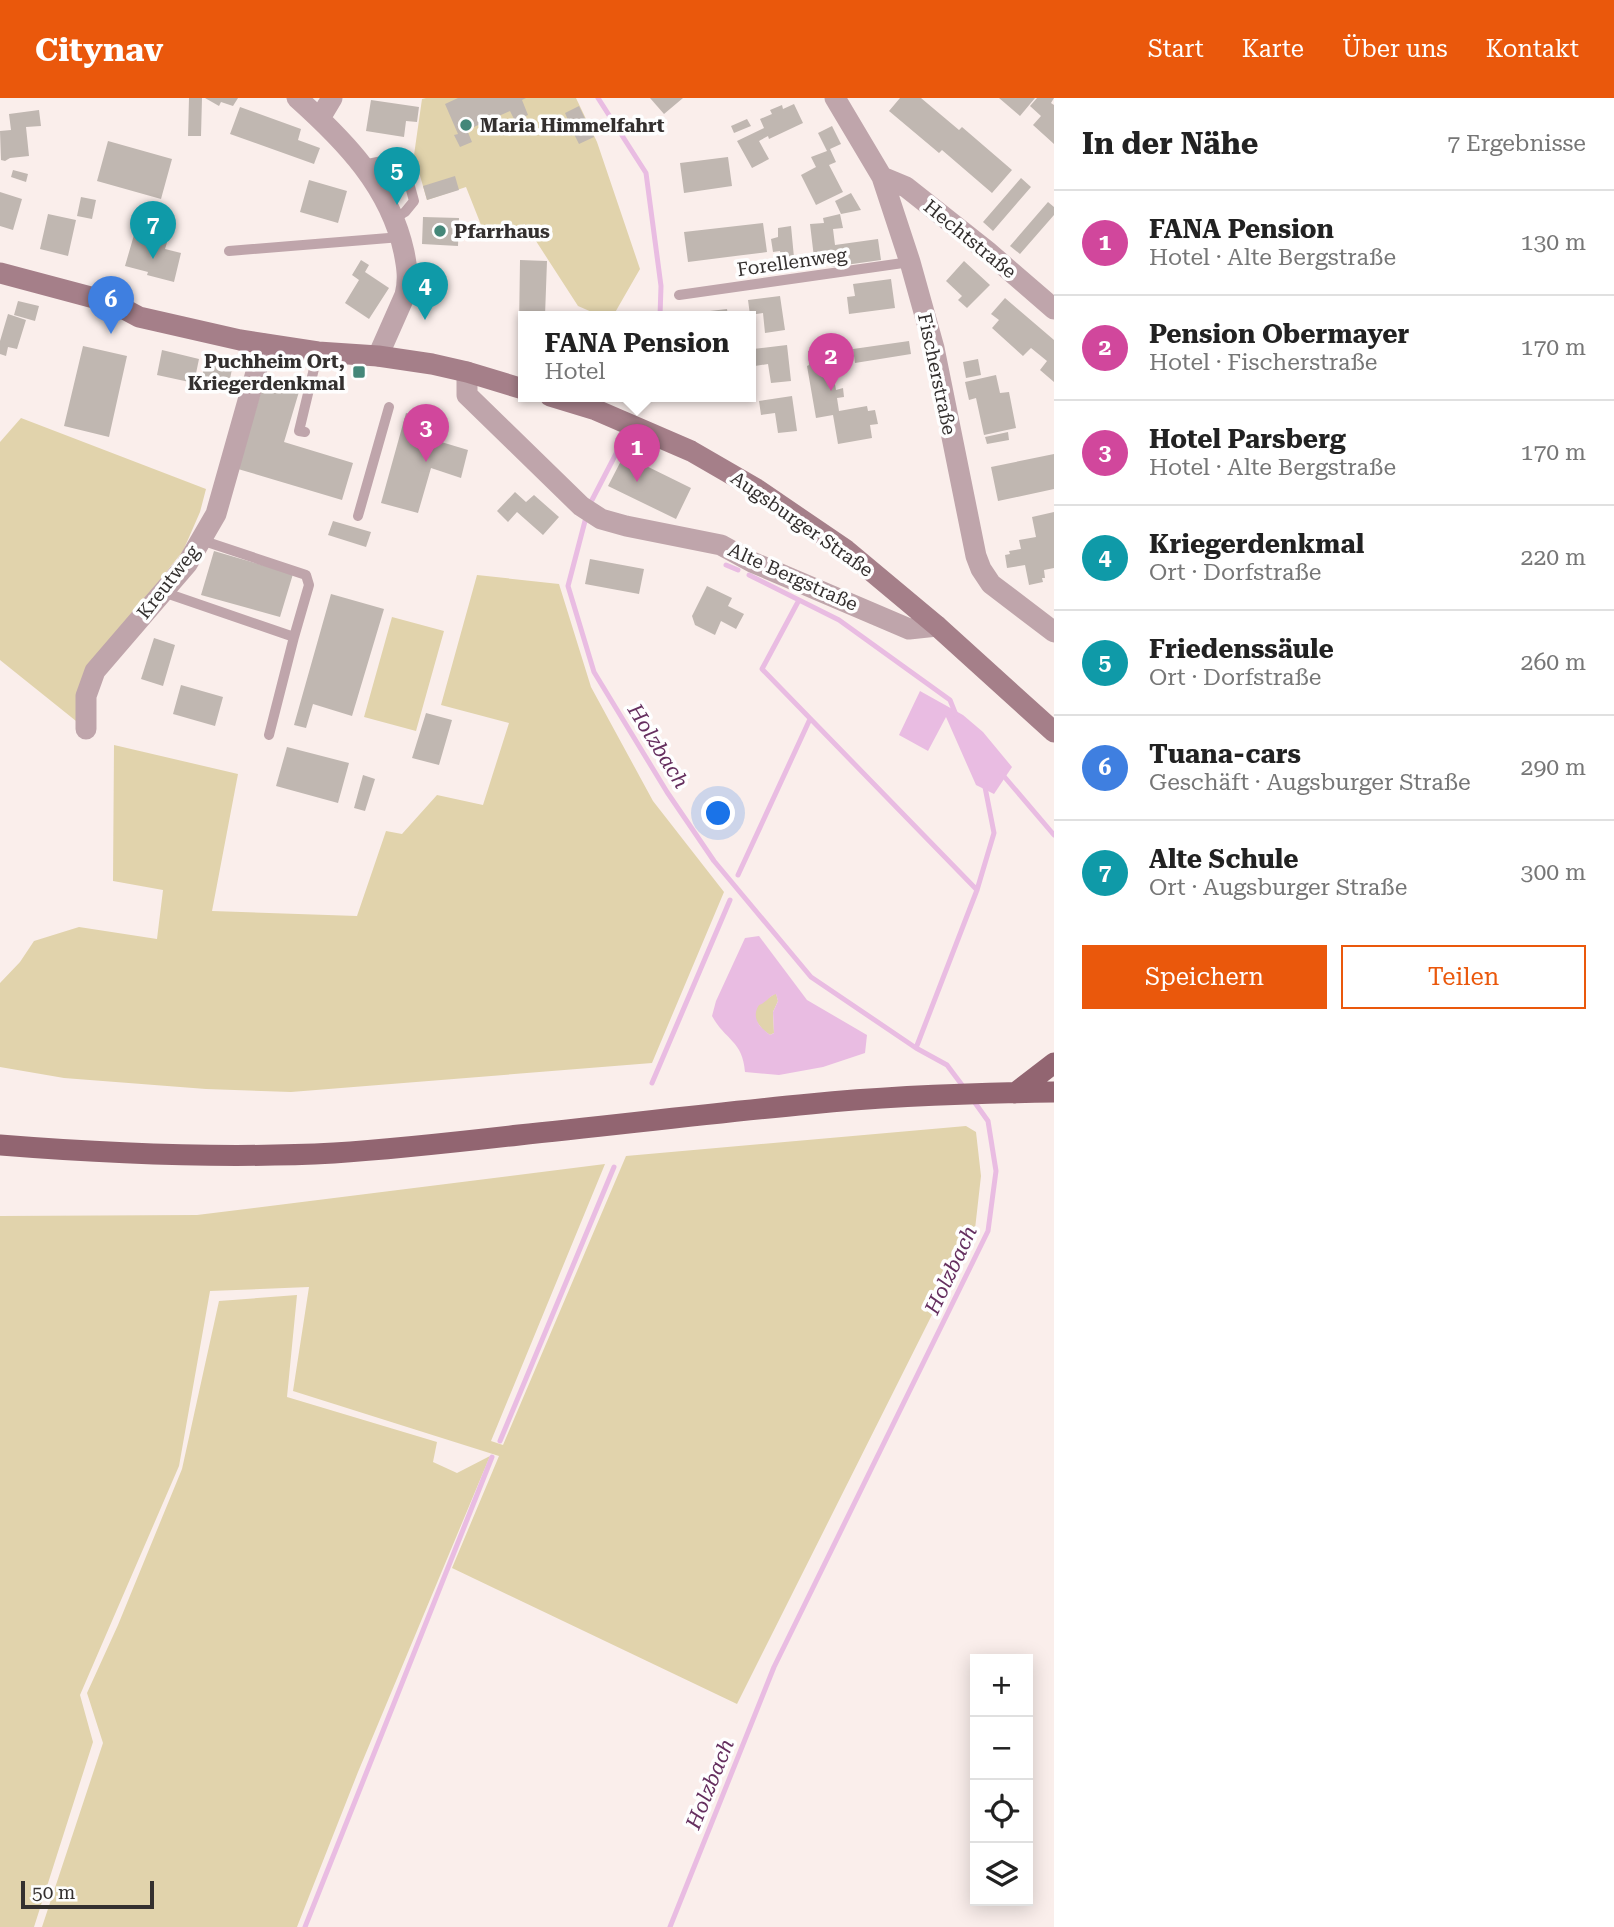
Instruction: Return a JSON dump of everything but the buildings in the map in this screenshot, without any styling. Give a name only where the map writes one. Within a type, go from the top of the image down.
[{"type":"main road","points":[[1005,1093],[1054,1063]]},
{"type":"main road","points":[[0,1145],[175,1156],[335,1153],[811,1104],[942,1095],[1054,1092]]},
{"type":"street","points":[[297,98],[320,118],[363,165],[382,192],[398,227],[408,272],[407,285],[378,356]]},
{"type":"street","points":[[320,118],[332,98]]},
{"type":"street","name":"Fischerstraße","points":[[835,98],[882,177],[910,262],[934,348],[976,556],[981,569],[991,584],[1054,632]]},
{"type":"street","name":"Hechtstraße","points":[[882,177],[906,187],[987,251],[1054,309]]},
{"type":"street","points":[[0,273],[113,303],[139,317],[264,344],[432,364],[518,387]]},
{"type":"street","name":"Kreutweg","points":[[86,729],[86,696],[95,671],[187,565],[216,514],[264,344]]},
{"type":"street","name":"Alte Bergstraße","points":[[467,372],[467,396],[581,506],[601,519],[721,545],[752,562],[909,629],[937,626]]},
{"type":"street","name":"Augsburger Straße","points":[[570,402],[596,410],[691,451],[755,488],[846,550],[1052,725]]},
{"type":"lane","points":[[229,251],[398,227],[414,201],[402,157],[363,165]]},
{"type":"lane","name":"Forellenweg","points":[[679,295],[910,262]]},
{"type":"lane","points":[[304,432],[299,431],[314,387],[318,352]]},
{"type":"lane","points":[[358,516],[372,451],[389,407]]},
{"type":"lane","points":[[201,540],[306,575],[309,585],[269,735]]},
{"type":"lane","points":[[163,592],[294,637]]},
{"type":"shaded area","points":[[576,98],[597,142],[640,269],[616,311],[590,311],[578,306],[525,224],[487,240],[466,187],[427,200],[414,155],[422,99]]},
{"type":"shaded area","points":[[21,418],[206,489],[200,512],[183,551],[91,666],[81,725],[0,660],[0,442]]},
{"type":"shaded area","points":[[477,575],[559,584],[591,687],[653,801],[724,892],[652,1063],[291,1092],[206,1089],[64,1078],[0,1067],[0,983],[20,962],[34,941],[79,927],[157,939],[163,890],[113,881],[114,745],[238,774],[212,911],[357,916],[386,831],[402,834],[437,795],[483,805],[509,723],[441,705]]},
{"type":"shaded area","points":[[392,617],[444,631],[416,731],[364,717]]},
{"type":"shaded area","points":[[920,691],[963,715],[983,732],[1012,767],[994,794],[976,785],[946,717],[928,751],[899,735]]},
{"type":"shaded area","points":[[759,936],[807,1000],[867,1035],[865,1053],[823,1067],[779,1075],[745,1072],[737,1047],[712,1016],[716,1001],[745,938]],"holes":[[[776,994],[778,1001],[773,1012],[774,1033],[770,1035],[757,1022],[757,1009]]]},
{"type":"shaded area","points":[[776,993],[778,1001],[773,1012],[774,1033],[770,1035],[754,1018],[755,1010],[759,1004]]},
{"type":"shaded area","points":[[966,1126],[976,1132],[981,1176],[975,1229],[737,1704],[452,1568],[499,1456],[293,1391],[309,1287],[210,1291],[179,1466],[80,1695],[93,1742],[34,1927],[0,1927],[0,1216],[197,1215],[605,1164],[491,1441],[503,1445],[626,1156]]},
{"type":"shaded area","points":[[297,1295],[287,1397],[437,1442],[433,1462],[457,1473],[490,1456],[358,1772],[297,1927],[42,1927],[103,1743],[87,1693],[182,1469],[219,1301]]},
{"type":"waterway","points":[[598,98],[646,173],[661,286],[660,311]]},
{"type":"waterway","name":"Holzbach","points":[[592,500],[620,446],[630,444]]},
{"type":"waterway","name":"Holzbach","points":[[585,521],[568,586],[594,672],[667,792],[714,861],[811,977],[916,1048],[947,1065],[965,1089]]},
{"type":"waterway","points":[[726,565],[738,570]]},
{"type":"waterway","points":[[749,575],[839,620],[950,700],[956,715]]},
{"type":"waterway","points":[[799,600],[762,669],[977,890]]},
{"type":"waterway","points":[[738,875],[810,719]]},
{"type":"waterway","points":[[1002,774],[1054,835]]},
{"type":"waterway","points":[[916,1048],[977,890],[994,833],[984,782]]},
{"type":"waterway","points":[[652,1083],[730,900]]},
{"type":"waterway","name":"Holzbach","points":[[670,1927],[774,1667],[988,1231],[996,1171],[988,1121],[973,1100]]},
{"type":"waterway","points":[[500,1441],[614,1167]]},
{"type":"waterway","points":[[305,1927],[492,1457]]},
{"type":"place","name":"Maria Himmelfahrt","points":[[466,125]]},
{"type":"place","name":"Friedenssäule","points":[[397,205]]},
{"type":"place","name":"Pfarrhaus","points":[[440,231]]},
{"type":"place","name":"Alte Schule","points":[[153,259]]},
{"type":"place","name":"Kriegerdenkmal","points":[[425,320]]},
{"type":"place","name":"Tuana-cars","points":[[111,334]]},
{"type":"place","name":"Puchheim Ort, Kriegerdenkmal","points":[[359,372]]},
{"type":"place","name":"Pension Obermayer","points":[[831,391]]},
{"type":"place","name":"Hotel Parsberg","points":[[426,462]]},
{"type":"place","name":"FANA Pension","points":[[637,482]]}]
